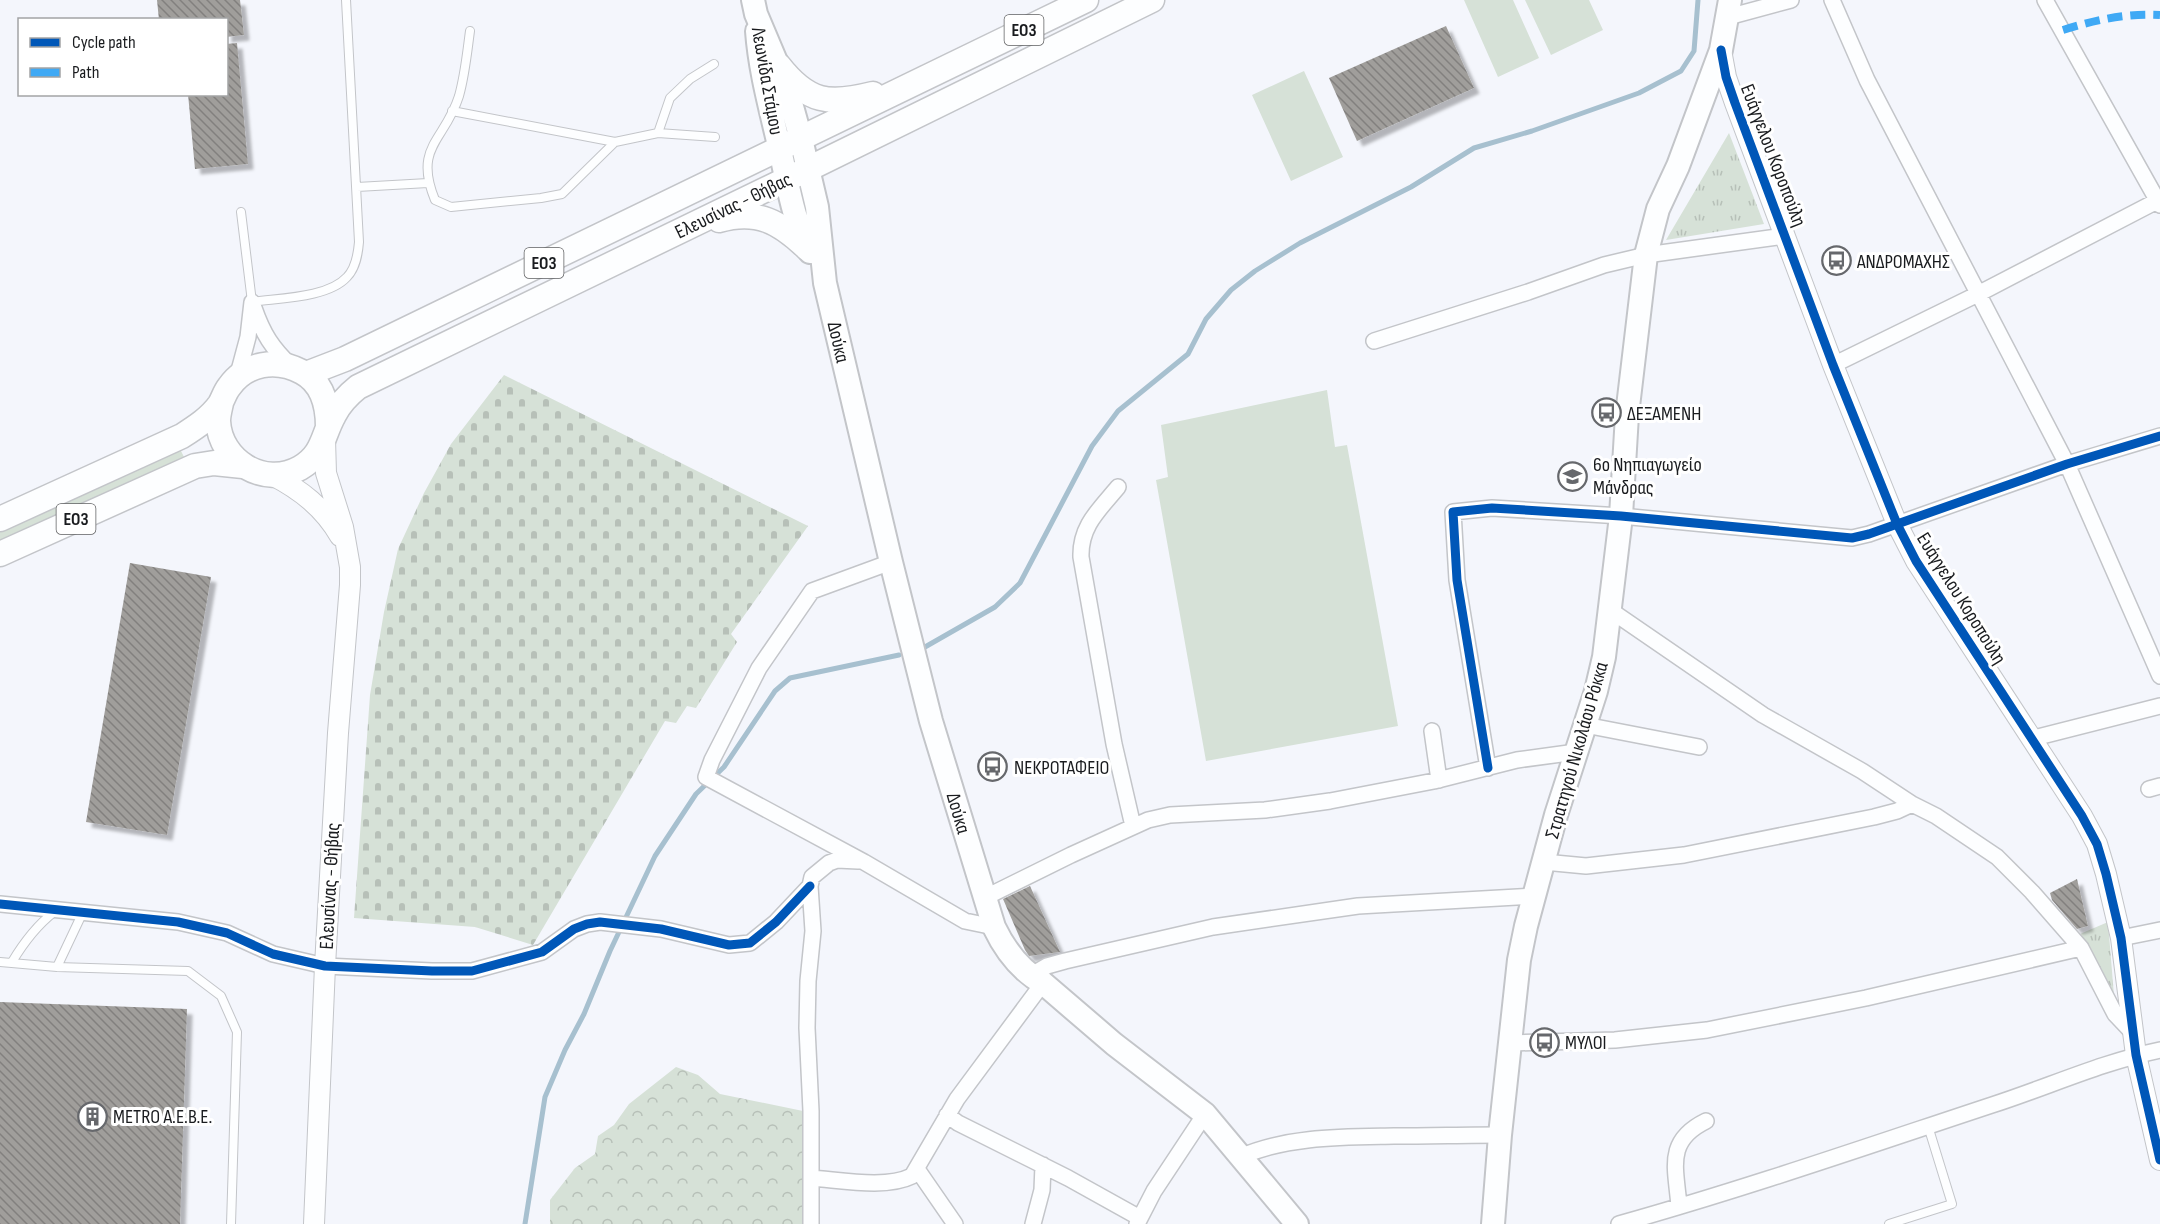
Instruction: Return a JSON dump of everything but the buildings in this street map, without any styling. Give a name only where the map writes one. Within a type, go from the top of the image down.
[{"type":"main road","name":"Ελευσίνας - Θήβας","points":[[236,378],[249,369],[263,365],[278,364],[299,370],[345,359],[1086,0]]},
{"type":"main road","name":"Ελευσίνας - Θήβας","points":[[272,475],[298,469],[319,452],[333,415],[346,397],[358,387],[1152,0]]},
{"type":"main road","name":"Λεωνίδα Στάμου","points":[[754,7],[779,66],[790,144]]},
{"type":"main road","name":"Λεωνίδα Στάμου","points":[[754,7],[759,57],[790,144]]},
{"type":"main road","name":"Στρατηγού Νικολάου Ρόκκα","points":[[1493,1224],[1519,960],[1533,896],[1556,815],[1596,691],[1604,657],[1621,516],[1627,415],[1646,255],[1658,209],[1678,166],[1720,50],[1729,9]]},
{"type":"main road","name":"ΕΟ3","points":[[779,66],[803,91],[826,100],[855,98],[916,83]]},
{"type":"main road","name":"Δούκα","points":[[790,144],[822,244],[825,283],[931,721],[994,927],[1013,958],[1037,980],[1114,1044],[1205,1114],[1297,1224]]},
{"type":"main road","name":"Δούκα","points":[[798,174],[798,223],[807,248],[825,283]]},
{"type":"main road","name":"ΕΟ3","points":[[676,232],[735,216],[748,215],[770,220],[796,237],[807,248]]},
{"type":"main road","points":[[299,370],[316,384],[324,397],[328,412],[327,433]]},
{"type":"main road","name":"ΕΟ3","points":[[236,378],[227,389],[221,403],[218,420],[221,438],[230,453],[243,465],[272,475]]},
{"type":"main road","name":"ΕΟ3","points":[[0,519],[182,436],[208,417],[221,403]]},
{"type":"main road","name":"ΕΟ3","points":[[0,554],[195,466],[214,463],[243,465]]},
{"type":"street","points":[[1729,9],[1791,0]]},
{"type":"street","points":[[1832,0],[1868,80],[2067,464],[2160,676]]},
{"type":"street","points":[[1833,365],[2159,203],[2045,0]]},
{"type":"street","name":"Ευάγγελου Κοροπούλη","points":[[1720,50],[1726,77],[1833,365],[1897,524],[1916,561],[2082,816],[2097,844],[2121,938],[2136,1055],[2160,1160]]},
{"type":"street","points":[[1374,341],[1604,265],[1646,255],[1785,236]]},
{"type":"street","points":[[252,302],[265,335],[275,351],[299,370]]},
{"type":"street","points":[[236,378],[248,337],[252,302]]},
{"type":"street","name":"Ελευσίνας - Θήβας","points":[[314,1224],[325,966],[338,733],[350,576],[339,509],[326,473],[327,433]]},
{"type":"street","points":[[1488,768],[1457,580],[1453,512],[1492,508],[1621,516],[1852,538],[2067,464],[2160,436]]},
{"type":"street","points":[[272,475],[294,486],[312,500],[336,530],[347,549]]},
{"type":"street","points":[[1118,487],[1086,529],[1081,542],[1081,557],[1114,744],[1133,826]]},
{"type":"street","points":[[891,562],[812,591],[759,668],[712,760],[706,777],[864,862],[965,921],[994,927]]},
{"type":"street","points":[[1610,610],[1763,714],[1862,771],[1912,804],[1936,816],[1997,857],[2032,892],[2081,948],[2115,1014],[2133,1032]]},
{"type":"street","points":[[2030,739],[2160,706]]},
{"type":"street","points":[[1585,725],[1699,747]]},
{"type":"street","points":[[1432,731],[1439,780]]},
{"type":"street","points":[[984,898],[1148,820],[1170,816],[1264,810],[1330,801],[1439,780],[1517,760],[1576,752]]},
{"type":"street","points":[[1544,862],[1586,866],[1684,855],[1897,812],[1912,804]]},
{"type":"street","points":[[811,1224],[812,1111],[807,1028],[808,981],[813,931],[810,886],[812,877],[829,862],[847,860],[864,862]]},
{"type":"street","points":[[0,904],[178,922],[227,933],[273,954],[325,966],[472,971],[542,952],[574,929],[600,922],[661,929],[717,944],[750,943],[810,886]]},
{"type":"street","points":[[812,1178],[900,1182],[912,1176],[947,1115],[1024,1007],[1037,980],[1047,966],[1213,927],[1358,906],[1533,896]]},
{"type":"street","points":[[2121,938],[2160,930]]},
{"type":"street","points":[[1511,1043],[1615,1040],[1707,1030],[1866,998],[2081,948]]},
{"type":"street","points":[[1628,1223],[1928,1126],[2136,1055],[2160,1050]]},
{"type":"street","points":[[947,1115],[958,1123],[1043,1165],[1138,1221],[1159,1182],[1205,1114]]},
{"type":"street","points":[[1679,1206],[1675,1160],[1678,1147],[1683,1137],[1694,1126],[1706,1121]]},
{"type":"street","points":[[1240,1157],[1261,1148],[1284,1143],[1348,1137],[1500,1136]]},
{"type":"street","points":[[1033,1224],[1042,1190],[1043,1165]]},
{"type":"street","points":[[917,1169],[956,1224]]},
{"type":"lane","points":[[242,212],[252,302],[320,292],[337,285],[348,277],[356,261],[360,242],[346,0]]},
{"type":"lane","points":[[470,31],[466,66],[458,98],[432,145],[427,163],[428,183],[435,200],[451,207],[562,194],[615,142]]},
{"type":"lane","points":[[657,133],[670,98],[690,79],[714,64]]},
{"type":"lane","points":[[452,111],[615,142],[657,133],[715,137]]},
{"type":"lane","points":[[357,187],[428,183]]},
{"type":"lane","points":[[12,962],[40,922],[58,909]]},
{"type":"lane","points":[[57,967],[83,912]]},
{"type":"lane","points":[[0,962],[57,967],[188,971],[221,996],[237,1032],[231,1224]]},
{"type":"lane","points":[[1889,1224],[1952,1204],[1928,1126]]},
{"type":"green space","points":[[1464,0],[1513,0],[1539,58],[1498,77]]},
{"type":"green space","points":[[1525,0],[1589,0],[1603,30],[1551,55]]},
{"type":"green space","points":[[1304,71],[1343,157],[1291,181],[1252,95]]},
{"type":"green space","points":[[1729,133],[1764,224],[1666,240]]},
{"type":"green space","points":[[504,375],[808,526],[731,634],[737,642],[696,708],[687,706],[676,723],[665,721],[533,945],[475,927],[354,918],[370,695],[384,612],[398,549],[424,493],[451,444]]},
{"type":"green space","points":[[1327,390],[1335,447],[1347,445],[1398,726],[1206,761],[1156,480],[1168,477],[1161,425]]},
{"type":"green space","points":[[180,449],[185,459],[0,543],[0,530]]},
{"type":"green space","points":[[2108,922],[2114,996],[2080,934]]},
{"type":"green space","points":[[676,1067],[698,1075],[720,1094],[803,1111],[802,1224],[550,1224],[550,1200],[575,1168],[595,1154],[598,1136],[614,1125],[629,1104]]},
{"type":"waterway","points":[[925,647],[995,607],[1020,583],[1092,446],[1118,411],[1188,354],[1206,319],[1231,290],[1255,271],[1300,243],[1411,187],[1474,148],[1532,131],[1639,93],[1681,71],[1694,51],[1698,0]]},
{"type":"waterway","points":[[525,1224],[545,1097],[655,856],[696,794],[724,767],[775,691],[790,678],[899,655]]},
{"type":"marked path","points":[[2063,30],[2111,18],[2160,15]]},
{"type":"cycle path","points":[[1721,50],[1726,77],[1735,103],[1833,365],[1897,524],[1916,561],[2082,816],[2097,844],[2121,938],[2136,1055],[2160,1160]]},
{"type":"cycle path","points":[[1488,768],[1457,580],[1453,512],[1492,508],[1621,516],[1852,538],[2067,464],[2160,436]]},
{"type":"cycle path","points":[[0,904],[178,922],[227,933],[273,954],[325,966],[472,971],[542,952],[574,929],[600,922],[661,929],[729,945],[750,943],[776,922],[810,886]]},
{"type":"place","name":"ΑΝΔΡΟΜΑΧΗΣ","points":[[1836,261]]},
{"type":"place","name":"ΔΕΞΑΜΕΝΗ","points":[[1606,413]]},
{"type":"place","name":"6ο Νηπιαγωγείο Μάνδρας","points":[[1572,476]]},
{"type":"place","name":"ΝΕΚΡΟΤΑΦΕΙΟ","points":[[993,767]]},
{"type":"place","name":"ΜΥΛΟΙ","points":[[1544,1042]]},
{"type":"place","name":"METRO Α.Ε.Β.Ε.","points":[[92,1116]]}]
